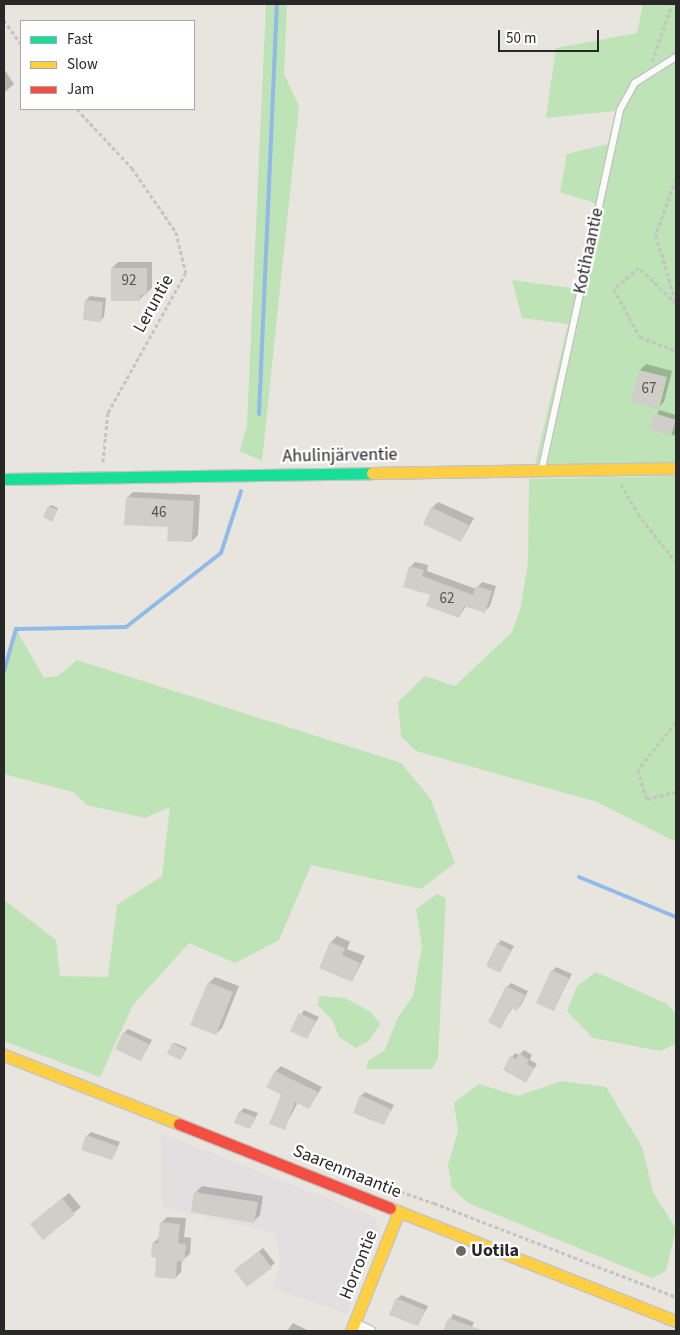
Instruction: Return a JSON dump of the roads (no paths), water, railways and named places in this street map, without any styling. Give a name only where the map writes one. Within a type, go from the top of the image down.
[{"type":"street","name":"Ahulinjärventie","points":[[4,479],[676,468]]},
{"type":"street","name":"Saarenmaantie","points":[[4,1055],[676,1321]]},
{"type":"street","name":"Horrontie","points":[[352,1328],[399,1211]]},
{"type":"street","points":[[352,1328],[370,1331]]},
{"type":"lane","name":"Kotihaantie","points":[[542,470],[620,110],[635,83],[676,57]]},
{"type":"waterway","points":[[259,414],[277,4]]},
{"type":"waterway","points":[[4,671],[16,629],[126,627],[221,553],[241,491]]},
{"type":"waterway","points":[[579,877],[676,917]]},
{"type":"place","name":"Uotila","points":[[461,1251]]}]
